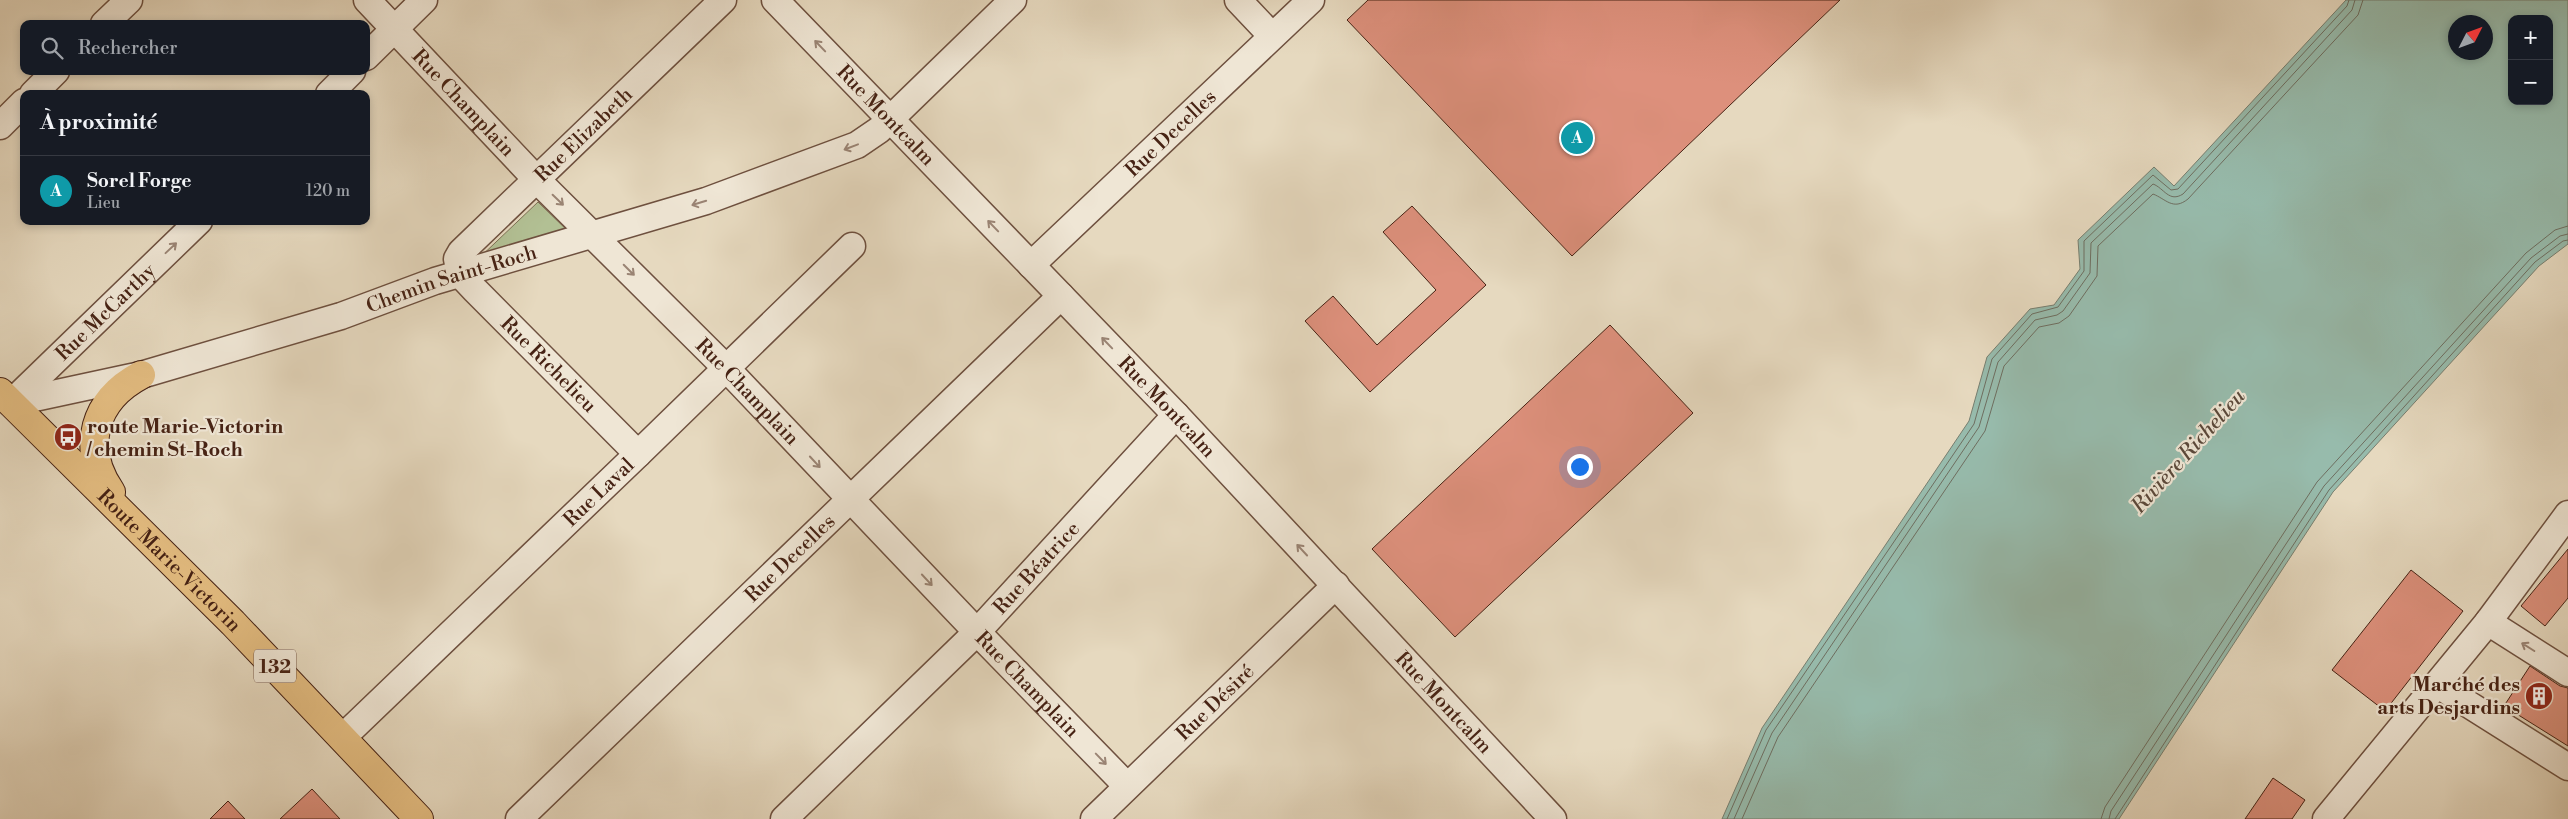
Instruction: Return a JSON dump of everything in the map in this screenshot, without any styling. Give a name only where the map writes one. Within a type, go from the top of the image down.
[{"type":"main road","points":[[127,516],[105,483],[93,449],[95,431],[101,415],[119,389],[142,375]]},
{"type":"main road","name":"Route Marie-Victorin","points":[[4,401],[127,516],[342,736],[419,819]]},
{"type":"street","points":[[108,20],[128,0]]},
{"type":"street","name":"Rue Champlain","points":[[367,0],[537,180],[726,367],[977,632],[1127,786]]},
{"type":"street","points":[[370,53],[424,0]]},
{"type":"street","name":"Rue Elizabeth","points":[[460,274],[457,259],[461,252],[723,0]]},
{"type":"street","name":"Rue Montcalm","points":[[775,0],[1176,415],[1553,819]]},
{"type":"street","name":"Chemin Saint-Roch","points":[[4,401],[142,375],[341,316],[460,274],[594,236],[706,201],[857,144],[874,135],[1013,0]]},
{"type":"street","points":[[1238,0],[1272,36]]},
{"type":"street","name":"Rue Decelles","points":[[1031,265],[1311,0]]},
{"type":"street","points":[[37,90],[52,75]]},
{"type":"street","points":[[333,90],[348,75]]},
{"type":"street","points":[[0,126],[20,106]]},
{"type":"street","name":"Rue McCarthy","points":[[4,401],[195,225]]},
{"type":"street","name":"Rue Laval","points":[[342,736],[638,454],[852,246]]},
{"type":"street","name":"Rue Richelieu","points":[[460,274],[638,454]]},
{"type":"street","name":"Rue Decelles","points":[[519,819],[1062,296]]},
{"type":"street","name":"Rue Béatrice","points":[[784,819],[977,632],[1176,415]]},
{"type":"street","points":[[2335,816],[2488,622],[2568,514]]},
{"type":"street","name":"Rue Désiré","points":[[1094,819],[1336,585]]},
{"type":"street","points":[[2488,622],[2568,673]]},
{"type":"street","points":[[2449,692],[2568,766]]},
{"type":"shaded area","points":[[538,202],[572,235],[475,262]]},
{"type":"water","name":"Rivière Richelieu","points":[[2346,0],[2568,0],[2568,244],[2539,266],[2333,492],[2119,819],[1722,819],[1762,728],[1969,421],[1987,357],[2030,309],[2054,305],[2080,269],[2078,240],[2154,167],[2174,186]]},
{"type":"building","points":[[1368,0],[1840,0],[1572,256],[1347,20]]},
{"type":"building","points":[[1412,206],[1486,285],[1370,392],[1305,321],[1333,296],[1377,345],[1436,290],[1383,232]]},
{"type":"building","points":[[1610,325],[1693,413],[1455,637],[1372,549]]},
{"type":"building","points":[[2568,549],[2568,598],[2545,626],[2521,606]]},
{"type":"building","points":[[2411,570],[2463,611],[2385,711],[2332,670]]},
{"type":"building","name":"Marché des arts Desjardins","points":[[2530,666],[2560,686],[2568,688],[2568,746],[2504,706]]},
{"type":"building","points":[[2273,778],[2305,800],[2292,819],[2245,819]]},
{"type":"building","points":[[312,789],[340,819],[280,819]]},
{"type":"building","points":[[228,801],[245,819],[210,819]]},
{"type":"place","name":"Sorel Forge","points":[[1577,138]]},
{"type":"place","name":"route Marie-Victorin / chemin St-Roch","points":[[68,437]]},
{"type":"place","name":"Marché des arts Desjardins","points":[[2539,696]]}]
